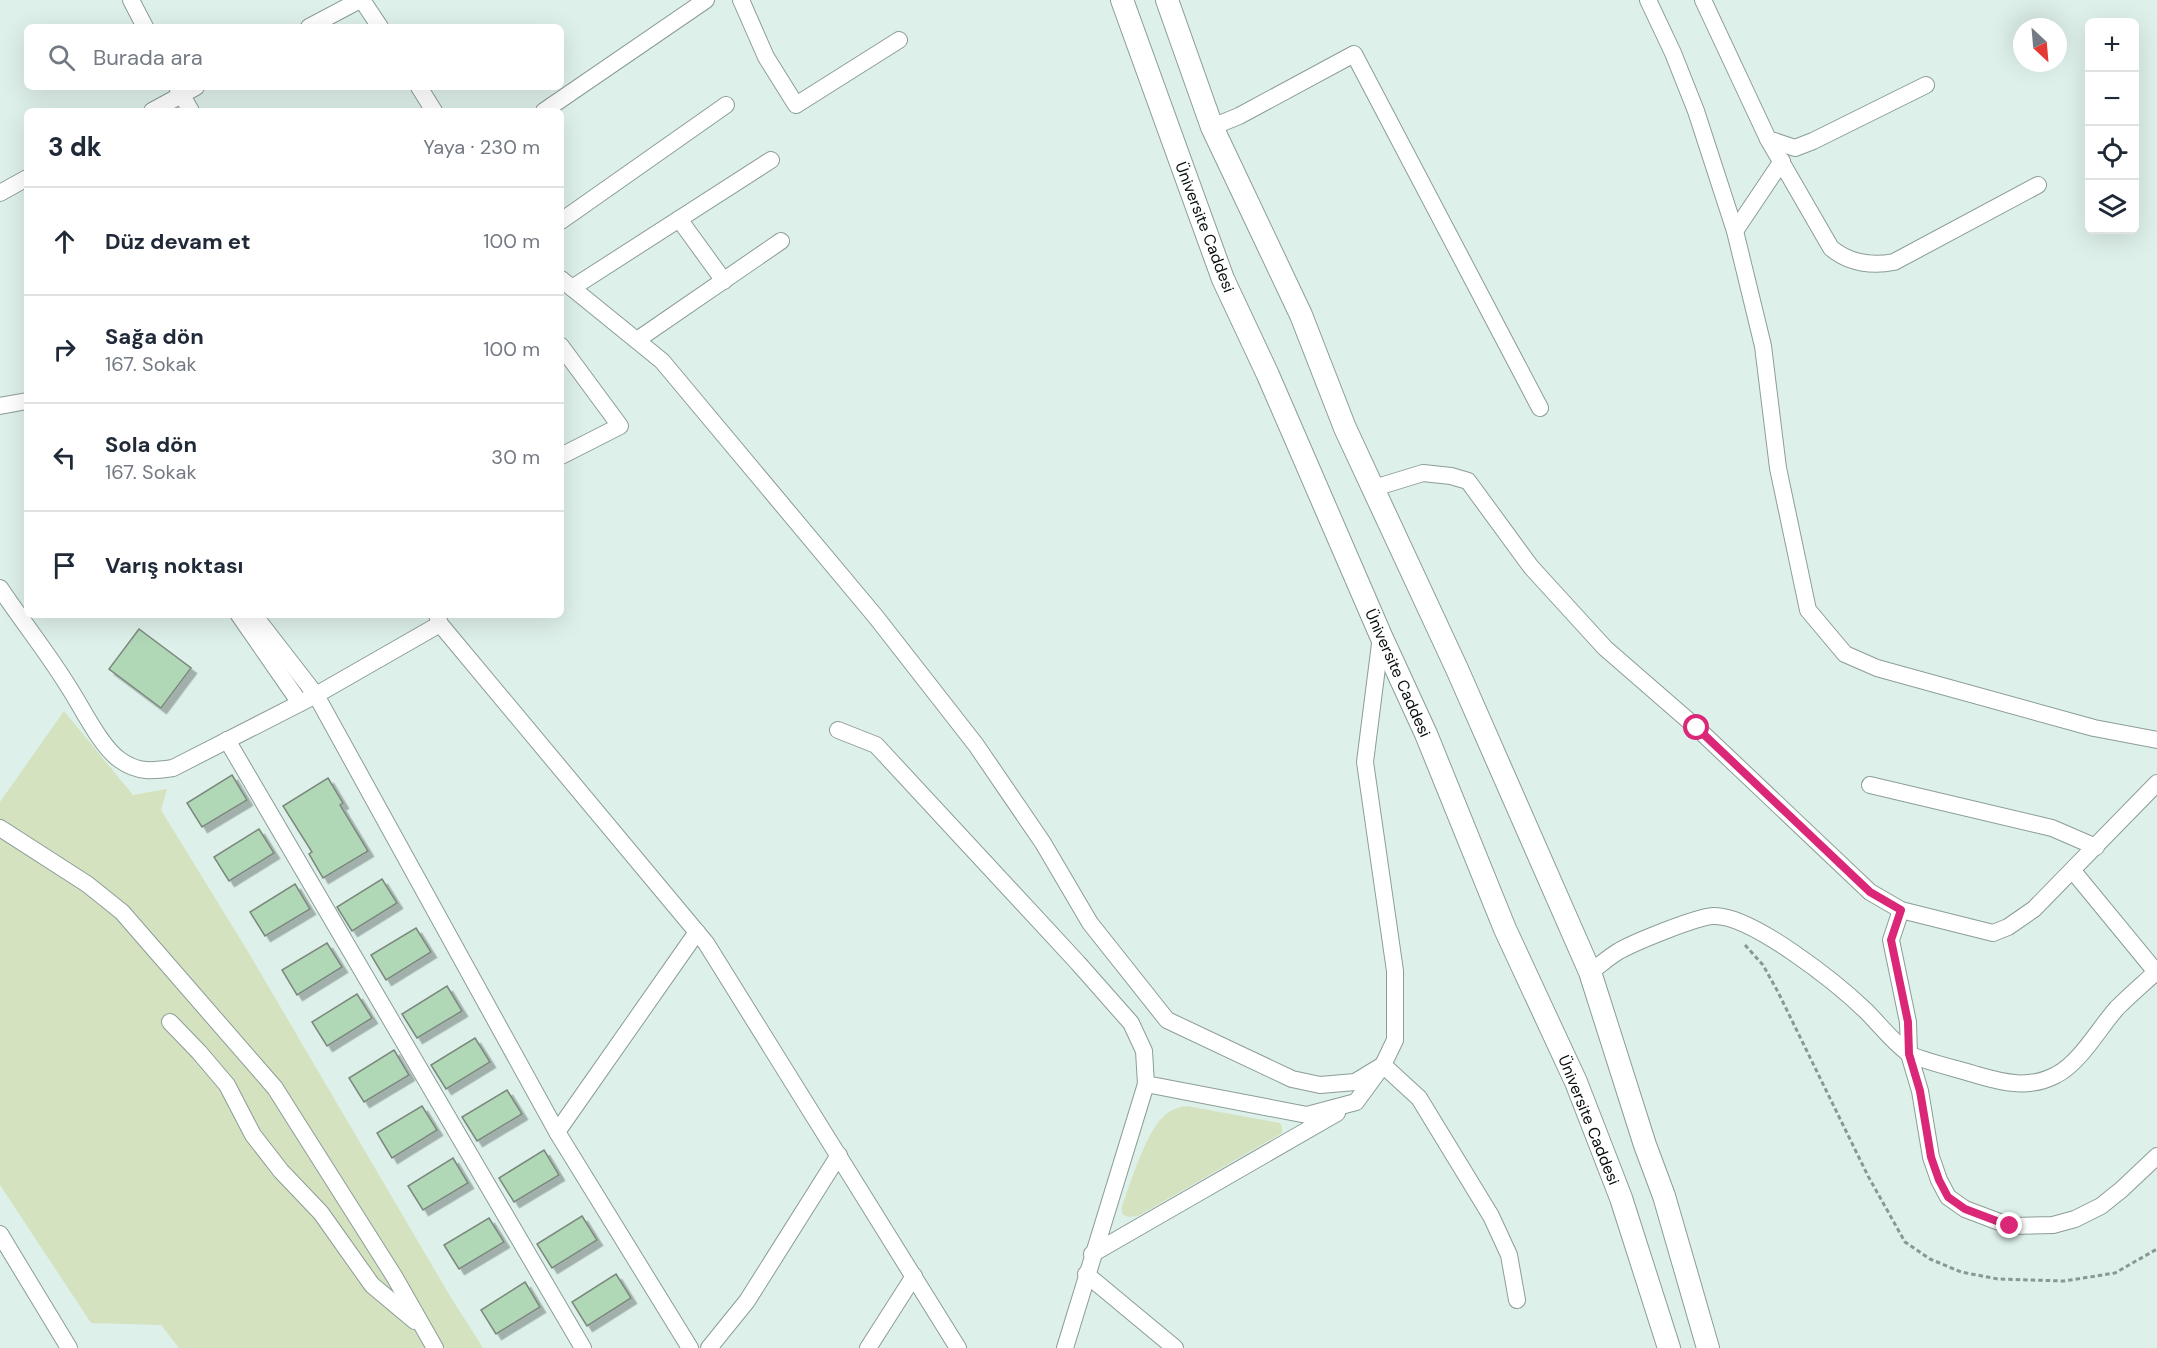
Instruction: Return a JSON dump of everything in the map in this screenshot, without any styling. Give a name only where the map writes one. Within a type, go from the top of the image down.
[{"type":"main road","name":"Üniversite Caddesi","points":[[1122,0],[1223,279],[1426,734],[1505,928],[1576,1082],[1621,1198],[1669,1348]]},
{"type":"main road","points":[[1167,0],[1212,127],[1301,315],[1345,428],[1457,669],[1590,972],[1664,1196],[1708,1348]]},
{"type":"street","points":[[131,0],[143,24]]},
{"type":"street","points":[[315,24],[361,0],[378,24]]},
{"type":"street","points":[[548,108],[706,0]]},
{"type":"street","points":[[741,0],[766,57],[796,105],[899,40]]},
{"type":"street","points":[[1648,0],[1673,53],[1696,111],[1735,231],[1762,346],[1778,468],[1808,610],[1845,654],[1877,668],[2094,728],[2157,740]]},
{"type":"street","points":[[1702,0],[1768,139],[1810,216],[1831,248],[1844,259],[1882,265],[1894,262],[2038,185]]},
{"type":"street","points":[[1212,127],[1239,116],[1354,54],[1540,408]]},
{"type":"street","points":[[1768,139],[1795,148],[1926,85]]},
{"type":"street","points":[[421,90],[432,108]]},
{"type":"street","points":[[156,108],[179,91],[189,108]]},
{"type":"street","points":[[564,219],[726,105]]},
{"type":"street","points":[[771,160],[679,219],[567,283],[662,361],[876,618],[976,745],[1043,843],[1090,922],[1167,1020],[1292,1079],[1320,1085],[1354,1082],[1383,1065]]},
{"type":"street","points":[[1735,231],[1782,161]]},
{"type":"street","points":[[0,193],[24,180]]},
{"type":"street","points":[[679,219],[724,281]]},
{"type":"street","points":[[637,340],[781,241]]},
{"type":"street","points":[[564,350],[620,426],[564,454]]},
{"type":"street","points":[[0,406],[24,402]]},
{"type":"street","points":[[1374,488],[1423,473],[1451,476],[1468,481],[1531,567],[1605,648],[1697,728],[1870,892],[1901,910],[1993,933],[2008,927],[2034,909],[2157,783]]},
{"type":"street","points":[[0,588],[67,684],[98,735],[118,759],[135,769],[150,771],[172,768],[316,695],[439,620],[706,943],[958,1348]]},
{"type":"street","points":[[241,618],[300,703]]},
{"type":"street","points":[[256,618],[316,695],[557,1132],[690,1348]]},
{"type":"street","points":[[1092,1254],[1356,1102],[1383,1065],[1395,1040],[1395,971],[1365,762],[1381,636]]},
{"type":"street","points":[[838,730],[876,745],[1131,1023],[1144,1052],[1146,1084],[1065,1348]]},
{"type":"street","points":[[227,740],[583,1348]]},
{"type":"street","points":[[1869,785],[2052,828],[2096,847]]},
{"type":"street","points":[[0,828],[87,884],[122,912],[275,1088],[394,1276],[435,1348]]},
{"type":"street","points":[[1590,972],[1620,950],[1678,926],[1713,916],[1734,920],[1785,948],[1833,983],[1909,1054],[2018,1085],[2040,1082],[2058,1074],[2072,1062],[2118,1008],[2157,971],[2073,871]]},
{"type":"street","points":[[1901,910],[1891,940],[1908,1022],[1909,1054],[1920,1091],[1931,1157],[1948,1197],[1965,1209],[2010,1226],[2054,1226],[2101,1206],[2157,1155]]},
{"type":"street","points":[[557,1132],[697,932]]},
{"type":"street","points":[[170,1022],[227,1085],[253,1135],[281,1172],[321,1213],[372,1285],[423,1327]]},
{"type":"street","points":[[1383,1065],[1419,1098],[1491,1216],[1509,1255],[1516,1300]]},
{"type":"street","points":[[1146,1084],[1307,1115],[1356,1102]]},
{"type":"street","points":[[709,1348],[747,1301],[839,1155]]},
{"type":"street","points":[[0,1234],[69,1348]]},
{"type":"street","points":[[1086,1274],[1175,1348]]},
{"type":"street","points":[[868,1348],[914,1276]]},
{"type":"path","points":[[1741,941],[1763,965],[1778,992],[1868,1176],[1905,1242],[1930,1259],[1961,1272],[1998,1279],[2064,1281],[2115,1273],[2157,1249]]},
{"type":"green space","points":[[64,711],[133,795],[167,789],[161,810],[247,950],[450,1296],[483,1348],[179,1348],[161,1325],[91,1323],[0,1185],[0,802]]},
{"type":"green space","points":[[1187,1106],[1280,1123],[1282,1133],[1138,1216],[1128,1217],[1122,1214],[1122,1206],[1145,1144],[1158,1123],[1168,1113]]},
{"type":"building","points":[[139,629],[191,668],[161,708],[109,669]]},
{"type":"building","points":[[232,775],[247,800],[202,827],[187,803]]},
{"type":"building","points":[[328,778],[343,803],[340,805],[368,851],[323,878],[309,854],[312,852],[283,806]]},
{"type":"building","points":[[259,829],[274,853],[229,881],[214,857]]},
{"type":"building","points":[[382,879],[397,903],[352,931],[337,907]]},
{"type":"building","points":[[295,884],[310,909],[265,936],[250,912]]},
{"type":"building","points":[[416,928],[431,952],[386,980],[371,955]]},
{"type":"building","points":[[327,943],[342,967],[297,995],[282,970]]},
{"type":"building","points":[[447,986],[462,1011],[417,1038],[402,1014]]},
{"type":"building","points":[[357,994],[372,1018],[327,1046],[312,1022]]},
{"type":"building","points":[[475,1038],[490,1062],[446,1089],[431,1065]]},
{"type":"building","points":[[394,1050],[409,1075],[364,1102],[349,1078]]},
{"type":"building","points":[[507,1090],[522,1114],[477,1141],[462,1117]]},
{"type":"building","points":[[422,1106],[437,1130],[392,1158],[377,1133]]},
{"type":"building","points":[[544,1150],[559,1175],[514,1202],[499,1178]]},
{"type":"building","points":[[453,1158],[468,1183],[423,1210],[408,1186]]},
{"type":"building","points":[[582,1216],[597,1240],[552,1268],[537,1244]]},
{"type":"building","points":[[489,1218],[504,1242],[459,1269],[444,1245]]},
{"type":"building","points":[[616,1274],[631,1298],[587,1326],[572,1302]]},
{"type":"building","points":[[525,1282],[540,1307],[496,1334],[481,1310]]},
{"type":"route","points":[[1697,728],[1870,892],[1901,910],[1891,940],[1908,1022],[1909,1054],[1920,1091],[1931,1157],[1948,1197],[1965,1209],[2010,1226]]}]
